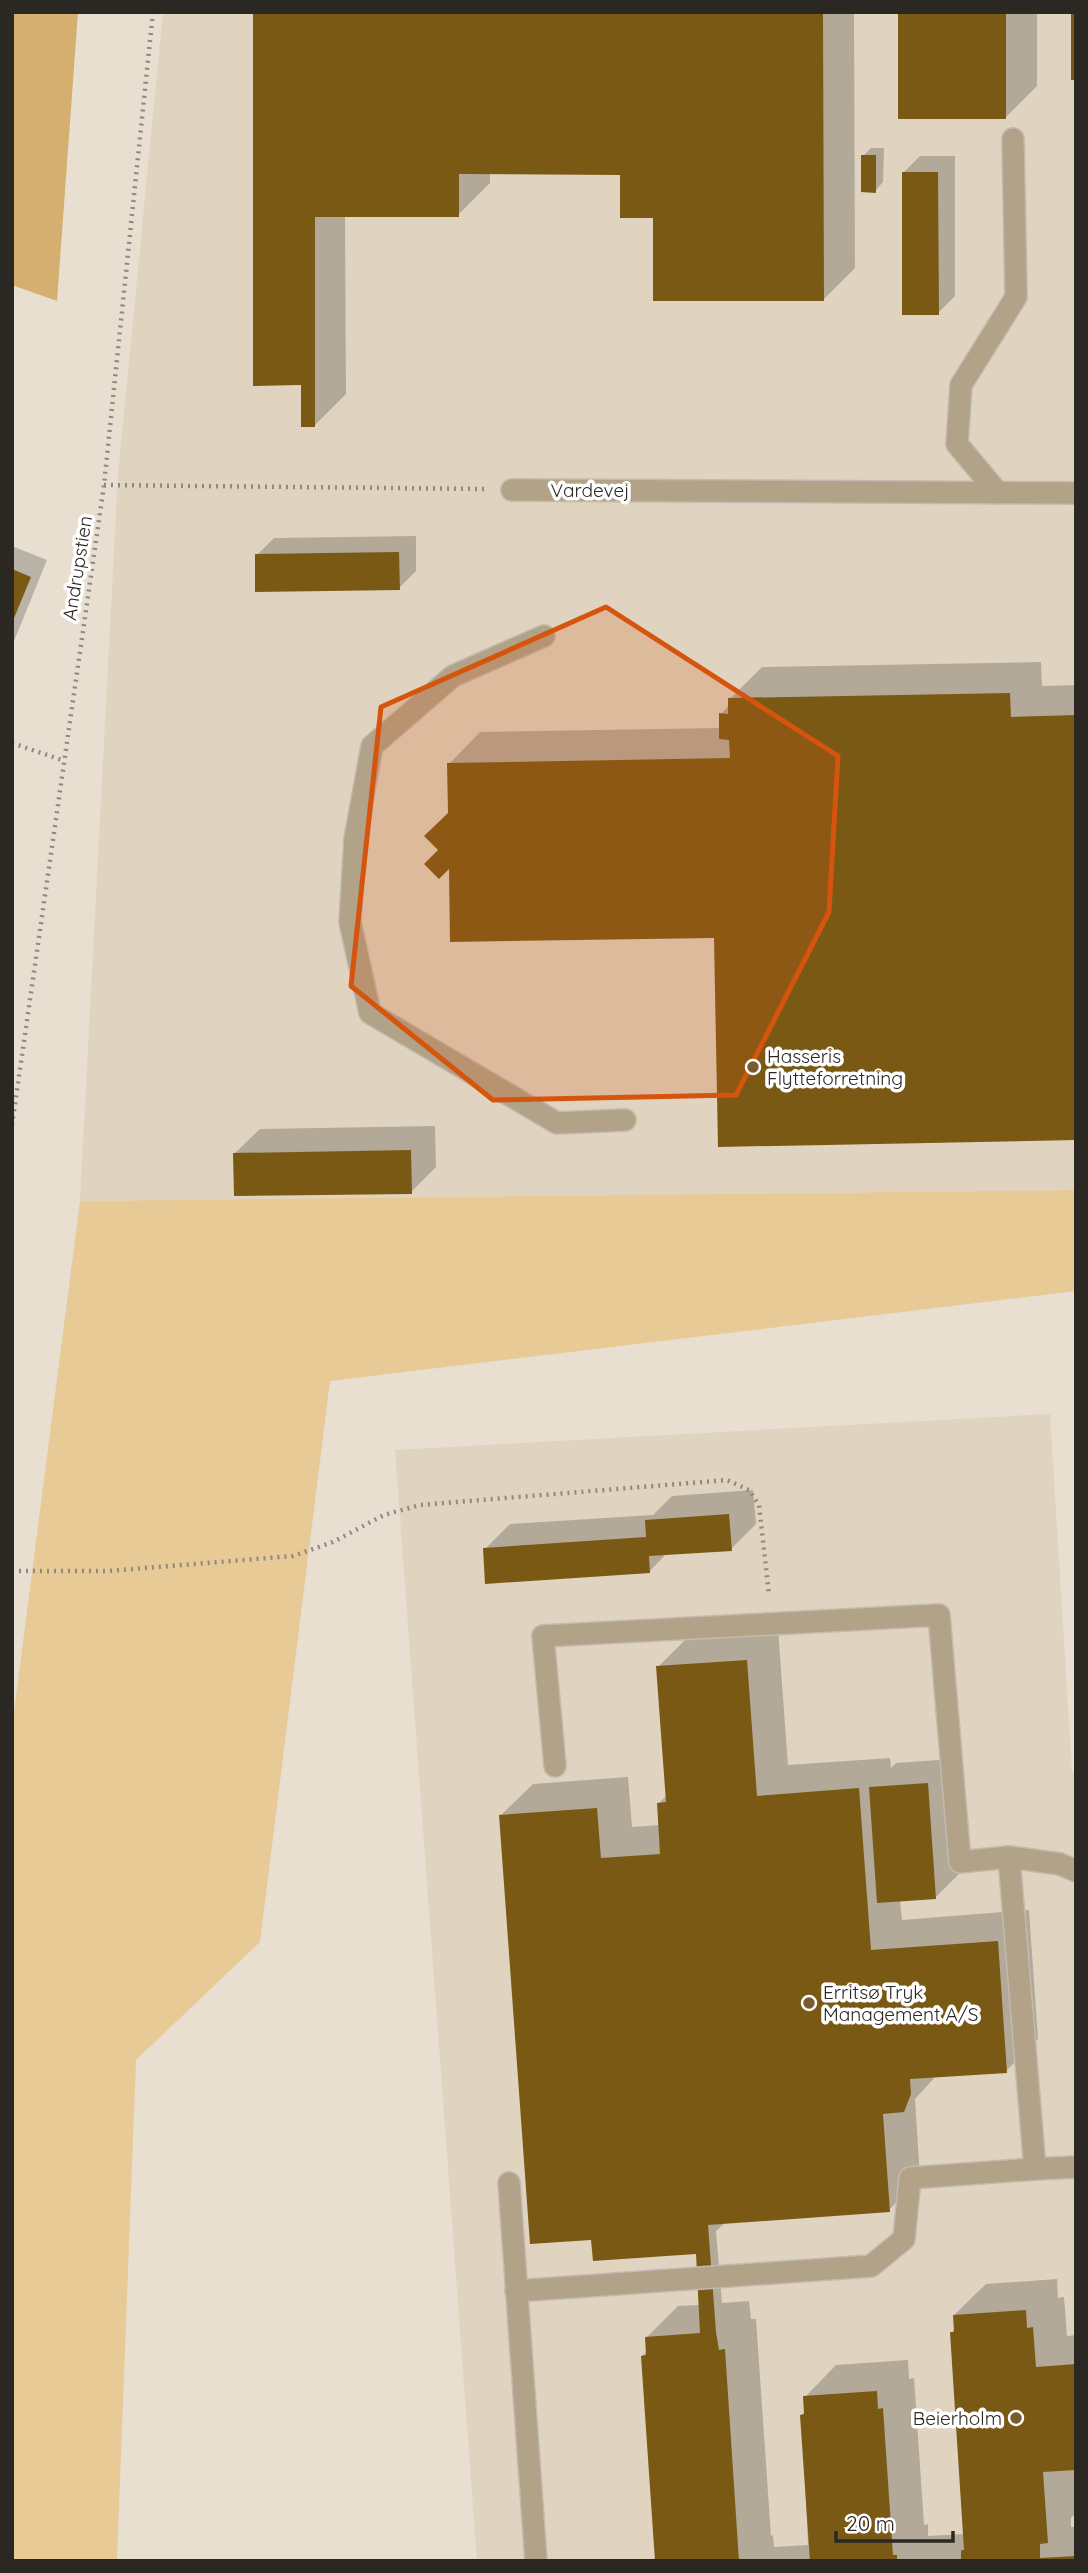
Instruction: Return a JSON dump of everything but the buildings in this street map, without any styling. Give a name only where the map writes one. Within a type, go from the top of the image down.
[{"type":"street","points":[[998,493],[957,444],[961,385],[1016,297],[1013,139]]},
{"type":"street","name":"Vardevej","points":[[512,489],[1076,493]]},
{"type":"street","points":[[544,636],[453,676],[372,746],[355,839],[350,922],[370,1013],[557,1123],[625,1119]]},
{"type":"street","points":[[555,1766],[543,1636],[939,1615],[960,1862],[1009,1857],[1060,1864],[1076,1871]]},
{"type":"street","points":[[1009,1857],[1035,2169]]},
{"type":"street","points":[[516,2291],[871,2266],[904,2239],[910,2178],[1076,2167]]},
{"type":"street","points":[[509,2183],[536,2561]]},
{"type":"path","name":"Andrupstien","points":[[12,1125],[62,760],[104,485],[153,12]]},
{"type":"path","points":[[104,485],[512,489]]},
{"type":"path","points":[[12,743],[62,760]]},
{"type":"path","points":[[12,1571],[108,1571],[293,1556],[333,1542],[384,1515],[420,1505],[727,1480],[750,1490],[759,1505],[772,1624]]},
{"type":"highlighted area","points":[[606,607],[838,756],[829,912],[736,1095],[493,1100],[351,986],[381,707]]},
{"type":"shaded area","points":[[12,12],[78,12],[57,301],[12,285]]},
{"type":"shaded area","points":[[163,12],[1076,12],[1076,1190],[80,1201],[118,475]]},
{"type":"shaded area","points":[[1076,1190],[1076,1291],[330,1381],[260,1942],[136,2060],[117,2561],[12,2561],[12,1727],[80,1201]]},
{"type":"shaded area","points":[[1050,1414],[1072,1771],[1076,1774],[1076,2561],[477,2561],[395,1450]]},
{"type":"place","name":"Hasseris Flytteforretning","points":[[753,1067]]},
{"type":"place","name":"Erritsø Tryk Management A/S","points":[[809,2003]]},
{"type":"place","name":"Beierholm","points":[[1016,2418]]}]
